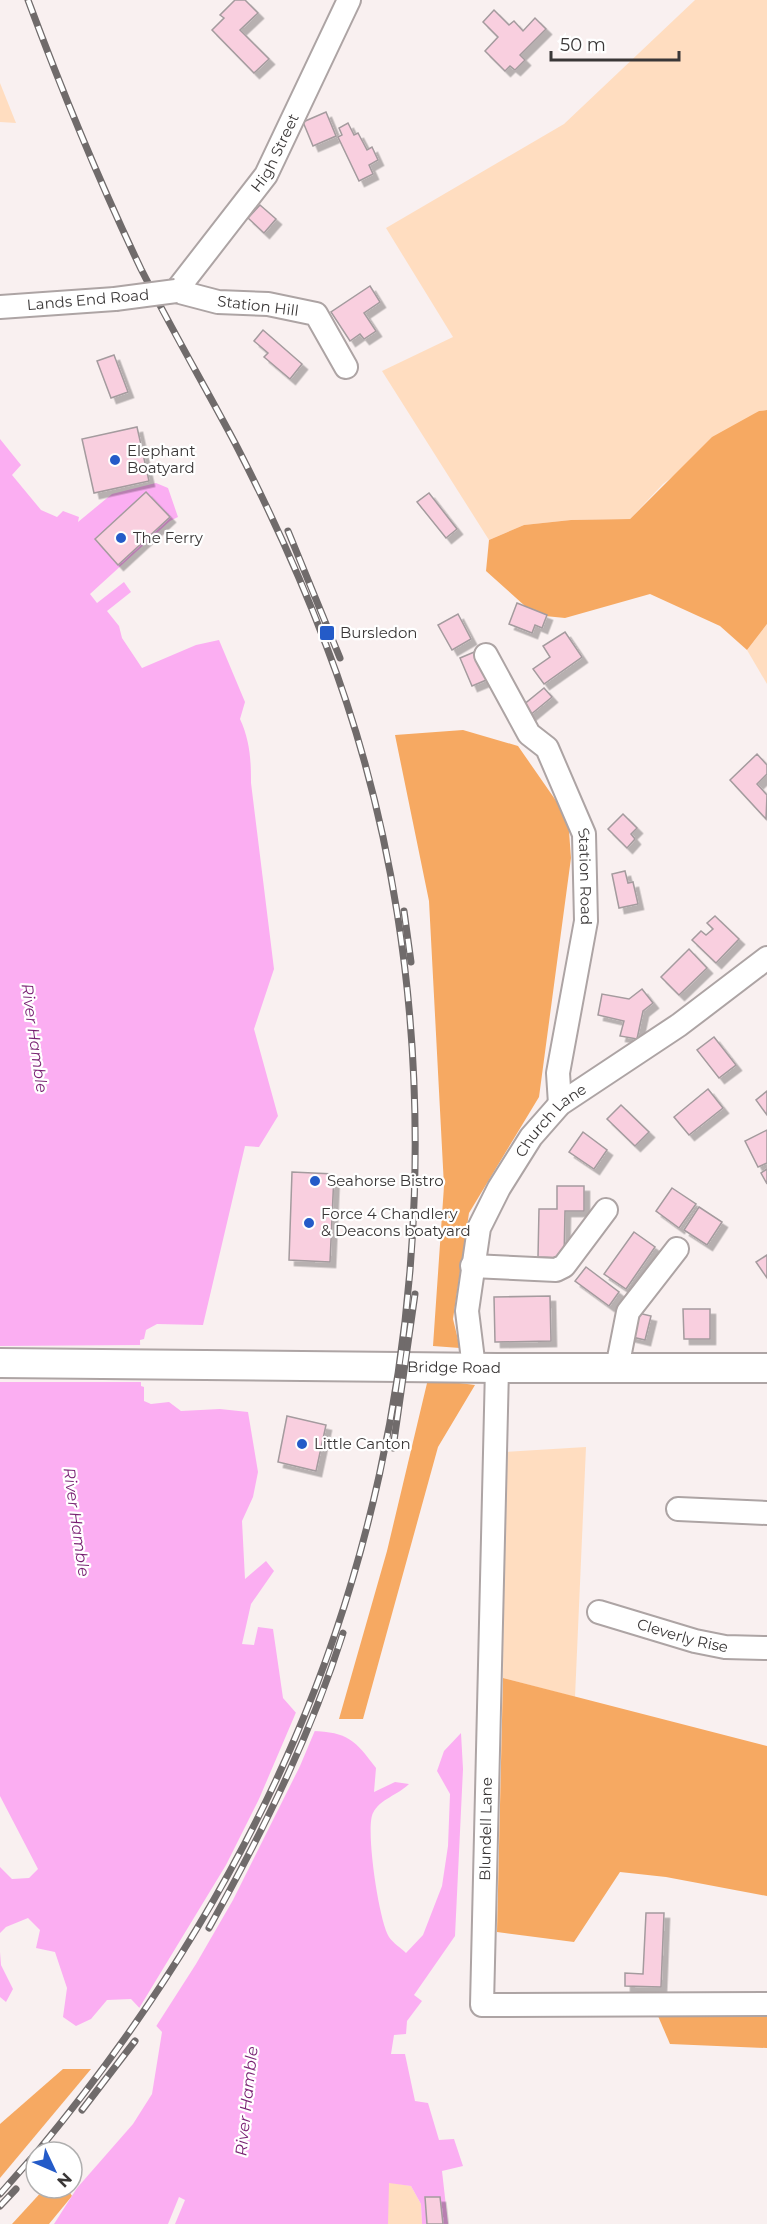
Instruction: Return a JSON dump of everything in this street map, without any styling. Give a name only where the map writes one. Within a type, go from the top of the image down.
[{"type":"main road","name":"Bridge Road","points":[[0,1363],[486,1368],[767,1368]]},
{"type":"street","name":"High Street","points":[[176,291],[266,175],[349,0]]},
{"type":"street","name":"Lands End Road","points":[[0,307],[115,299],[176,291]]},
{"type":"street","name":"Station Hill","points":[[176,291],[218,302],[268,304],[316,314],[346,367]]},
{"type":"street","name":"Station Road","points":[[486,655],[530,734],[547,748],[584,834],[586,921],[558,1073],[560,1104]]},
{"type":"street","name":"Church Lane","points":[[486,1368],[467,1311],[479,1228],[499,1188],[531,1137],[560,1104],[679,1026],[767,957]]},
{"type":"street","points":[[472,1266],[556,1270],[564,1266],[606,1210]]},
{"type":"street","points":[[617,1368],[628,1312],[679,1249]]},
{"type":"street","name":"Blundell Lane","points":[[486,1368],[482,2005],[767,2004]]},
{"type":"street","points":[[678,1509],[767,1513]]},
{"type":"street","name":"Cleverly Rise","points":[[598,1612],[695,1641],[725,1647],[767,1648]]},
{"type":"shaded area","points":[[695,0],[767,0],[767,410],[759,411],[663,484],[630,519],[571,520],[524,525],[489,540],[382,371],[453,337],[386,228],[564,124]]},
{"type":"shaded area","points":[[0,83],[16,123],[0,122]]},
{"type":"shaded area","points":[[767,410],[767,624],[747,650],[720,626],[650,594],[565,618],[535,615],[486,571],[489,540],[524,525],[571,520],[630,519],[712,437],[759,411]]},
{"type":"shaded area","points":[[767,624],[767,684],[747,650]]},
{"type":"shaded area","points":[[463,730],[518,746],[568,818],[571,858],[539,1097],[469,1213],[453,1319],[460,1348],[433,1346],[444,1186],[429,901],[395,735]]},
{"type":"shaded area","points":[[428,1379],[475,1385],[438,1447],[363,1719],[339,1719],[387,1551]]},
{"type":"shaded area","points":[[586,1447],[575,1697],[503,1678],[504,1452]]},
{"type":"shaded area","points":[[503,1678],[767,1746],[767,1896],[666,1877],[620,1872],[574,1942],[497,1932]]},
{"type":"shaded area","points":[[767,2015],[767,2048],[670,2044],[658,2016]]},
{"type":"shaded area","points":[[63,2069],[91,2069],[32,2140],[24,2140],[24,2149],[0,2178],[0,2124]]},
{"type":"shaded area","points":[[388,2182],[411,2186],[421,2204],[422,2224],[388,2224]]},
{"type":"shaded area","points":[[34,2200],[69,2200],[49,2224],[12,2224]]},
{"type":"water","name":"River Hamble","points":[[0,439],[21,465],[12,475],[41,510],[57,517],[63,511],[79,517],[78,522],[112,494],[156,483],[168,488],[178,517],[170,521],[90,594],[97,603],[124,582],[131,592],[107,611],[119,626],[122,638],[142,668],[196,645],[219,640],[245,702],[240,719],[249,750],[274,969],[254,1029],[278,1116],[259,1147],[245,1146],[203,1325],[157,1324],[146,1330],[144,1339],[140,1340],[141,1386],[144,1387],[144,1401],[151,1404],[169,1402],[181,1411],[220,1409],[248,1412],[258,1472],[253,1497],[242,1521],[245,1579],[266,1561],[274,1571],[251,1604],[242,1644],[254,1645],[258,1627],[273,1629],[283,1698],[312,1731],[334,1733],[356,1744],[376,1768],[374,1792],[395,1782],[409,1784],[376,1808],[371,1822],[374,1875],[385,1928],[389,1937],[406,1953],[423,1935],[442,1886],[448,1846],[450,1794],[437,1771],[444,1751],[461,1733],[463,1769],[455,1936],[414,1995],[422,2001],[407,2021],[406,2034],[394,2035],[391,2054],[405,2054],[415,2101],[428,2103],[439,2140],[454,2139],[463,2166],[442,2171],[448,2224],[422,2224],[421,2204],[411,2186],[389,2183],[388,2224],[54,2224],[69,2200],[84,2200],[84,2180],[133,2124],[152,2094],[162,2032],[131,1999],[107,2000],[91,2019],[76,2026],[63,2017],[67,1988],[55,1952],[36,1948],[40,1930],[28,1918],[6,1927],[0,1933],[0,1867],[12,1879],[29,1878],[38,1869],[0,1796]]},
{"type":"water","points":[[0,1952],[1,1965],[13,1989],[6,2002],[0,1997]]},
{"type":"pier","points":[[142,1345],[142,1382],[0,1382],[0,1346]]},
{"type":"pier","points":[[297,1710],[316,1728],[300,1766],[233,1900],[155,2028],[138,2010],[226,1865],[259,1799]]},
{"type":"pier","points":[[179,2197],[185,2200],[175,2224],[168,2224]]},
{"type":"building","points":[[235,0],[245,0],[258,13],[240,30],[269,59],[254,73],[212,30],[224,18],[220,15]]},
{"type":"building","points":[[494,10],[509,25],[514,21],[523,31],[535,18],[546,29],[520,55],[525,60],[515,70],[510,66],[505,71],[485,51],[498,37],[483,22]]},
{"type":"building","points":[[326,112],[336,136],[313,146],[303,122]]},
{"type":"building","points":[[348,123],[354,135],[358,133],[367,150],[372,147],[378,160],[369,165],[373,174],[359,181],[338,137],[342,135],[339,128]]},
{"type":"building","points":[[260,205],[276,219],[264,233],[248,218]]},
{"type":"building","points":[[370,286],[380,302],[364,313],[376,331],[364,339],[360,334],[350,341],[331,312]]},
{"type":"building","points":[[263,330],[302,364],[290,379],[264,357],[268,353],[254,341]]},
{"type":"building","points":[[114,355],[128,392],[111,398],[97,361]]},
{"type":"building","name":"Elephant Boatyard","points":[[137,427],[149,481],[94,493],[82,439]]},
{"type":"building","points":[[146,492],[170,517],[118,565],[95,539]]},
{"type":"building","points":[[429,493],[457,529],[446,538],[417,502]]},
{"type":"building","points":[[517,603],[547,615],[542,628],[535,625],[532,633],[509,624]]},
{"type":"building","points":[[458,614],[471,639],[452,650],[438,625]]},
{"type":"building","points":[[565,632],[582,657],[544,684],[533,669],[550,657],[543,646]]},
{"type":"building","points":[[479,650],[491,678],[472,686],[460,658]]},
{"type":"building","points":[[544,688],[552,697],[529,716],[522,706]]},
{"type":"building","points":[[757,754],[767,765],[767,774],[757,784],[767,795],[766,819],[730,780]]},
{"type":"building","points":[[623,814],[637,828],[631,834],[635,839],[627,848],[608,829]]},
{"type":"building","points":[[625,871],[628,883],[633,882],[638,904],[619,908],[612,874]]},
{"type":"building","points":[[715,916],[739,939],[716,963],[692,940],[701,931],[706,935],[713,929],[707,923]]},
{"type":"building","points":[[689,949],[707,968],[679,995],[661,977]]},
{"type":"building","points":[[642,989],[653,1003],[643,1011],[637,1039],[620,1036],[624,1021],[598,1015],[602,994],[629,999]]},
{"type":"building","points":[[714,1037],[736,1065],[719,1078],[697,1050]]},
{"type":"building","points":[[708,1089],[723,1108],[689,1135],[674,1117]]},
{"type":"building","points":[[767,1091],[767,1115],[756,1100]]},
{"type":"building","points":[[621,1105],[649,1132],[635,1146],[607,1119]]},
{"type":"building","points":[[767,1130],[767,1163],[758,1167],[745,1141]]},
{"type":"building","points":[[583,1132],[607,1150],[594,1169],[569,1152]]},
{"type":"building","points":[[767,1169],[767,1184],[761,1173]]},
{"type":"building","points":[[292,1172],[334,1174],[330,1262],[289,1260]]},
{"type":"building","points":[[557,1186],[584,1186],[584,1211],[565,1211],[564,1258],[538,1257],[539,1209],[557,1209]]},
{"type":"building","points":[[672,1188],[696,1204],[679,1228],[656,1211]]},
{"type":"building","points":[[699,1207],[722,1222],[707,1245],[684,1230]]},
{"type":"building","points":[[634,1232],[655,1247],[626,1289],[604,1274]]},
{"type":"building","points":[[767,1255],[767,1278],[756,1262]]},
{"type":"building","points":[[586,1267],[619,1292],[609,1306],[575,1281]]},
{"type":"building","points":[[550,1296],[551,1341],[495,1342],[494,1297]]},
{"type":"building","points":[[683,1309],[710,1309],[710,1339],[684,1339]]},
{"type":"building","points":[[634,1312],[651,1316],[645,1340],[628,1336]]},
{"type":"building","name":"Little Canton","points":[[287,1416],[326,1425],[316,1471],[278,1462]]},
{"type":"building","points":[[646,1913],[664,1913],[661,1987],[625,1986],[625,1973],[643,1974]]},
{"type":"building","points":[[425,2197],[440,2197],[443,2224],[427,2224]]},
{"type":"railway","points":[[28,0],[54,68],[125,236],[152,291],[235,443],[295,568],[326,645],[369,777],[397,913],[412,1053],[414,1194],[403,1335],[380,1474],[343,1609],[295,1738],[242,1849],[181,1954],[112,2055],[47,2140]]},
{"type":"railway","points":[[288,531],[340,658]]},
{"type":"railway","points":[[404,911],[411,962]]},
{"type":"railway","points":[[393,1448],[415,1294]]},
{"type":"railway","points":[[209,1928],[284,1784],[316,1710],[343,1633]]},
{"type":"railway","points":[[82,2110],[135,2041]]},
{"type":"railway","points":[[0,2194],[24,2167]]},
{"type":"railway","points":[[0,2206],[16,2189]]},
{"type":"place","name":"Elephant Boatyard","points":[[115,460]]},
{"type":"place","name":"The Ferry","points":[[121,538]]},
{"type":"place","name":"Bursledon","points":[[327,633]]},
{"type":"place","name":"Seahorse Bistro","points":[[315,1181]]},
{"type":"place","name":"Force 4 Chandlery & Deacons boatyard","points":[[309,1223]]},
{"type":"place","name":"Little Canton","points":[[302,1444]]}]
